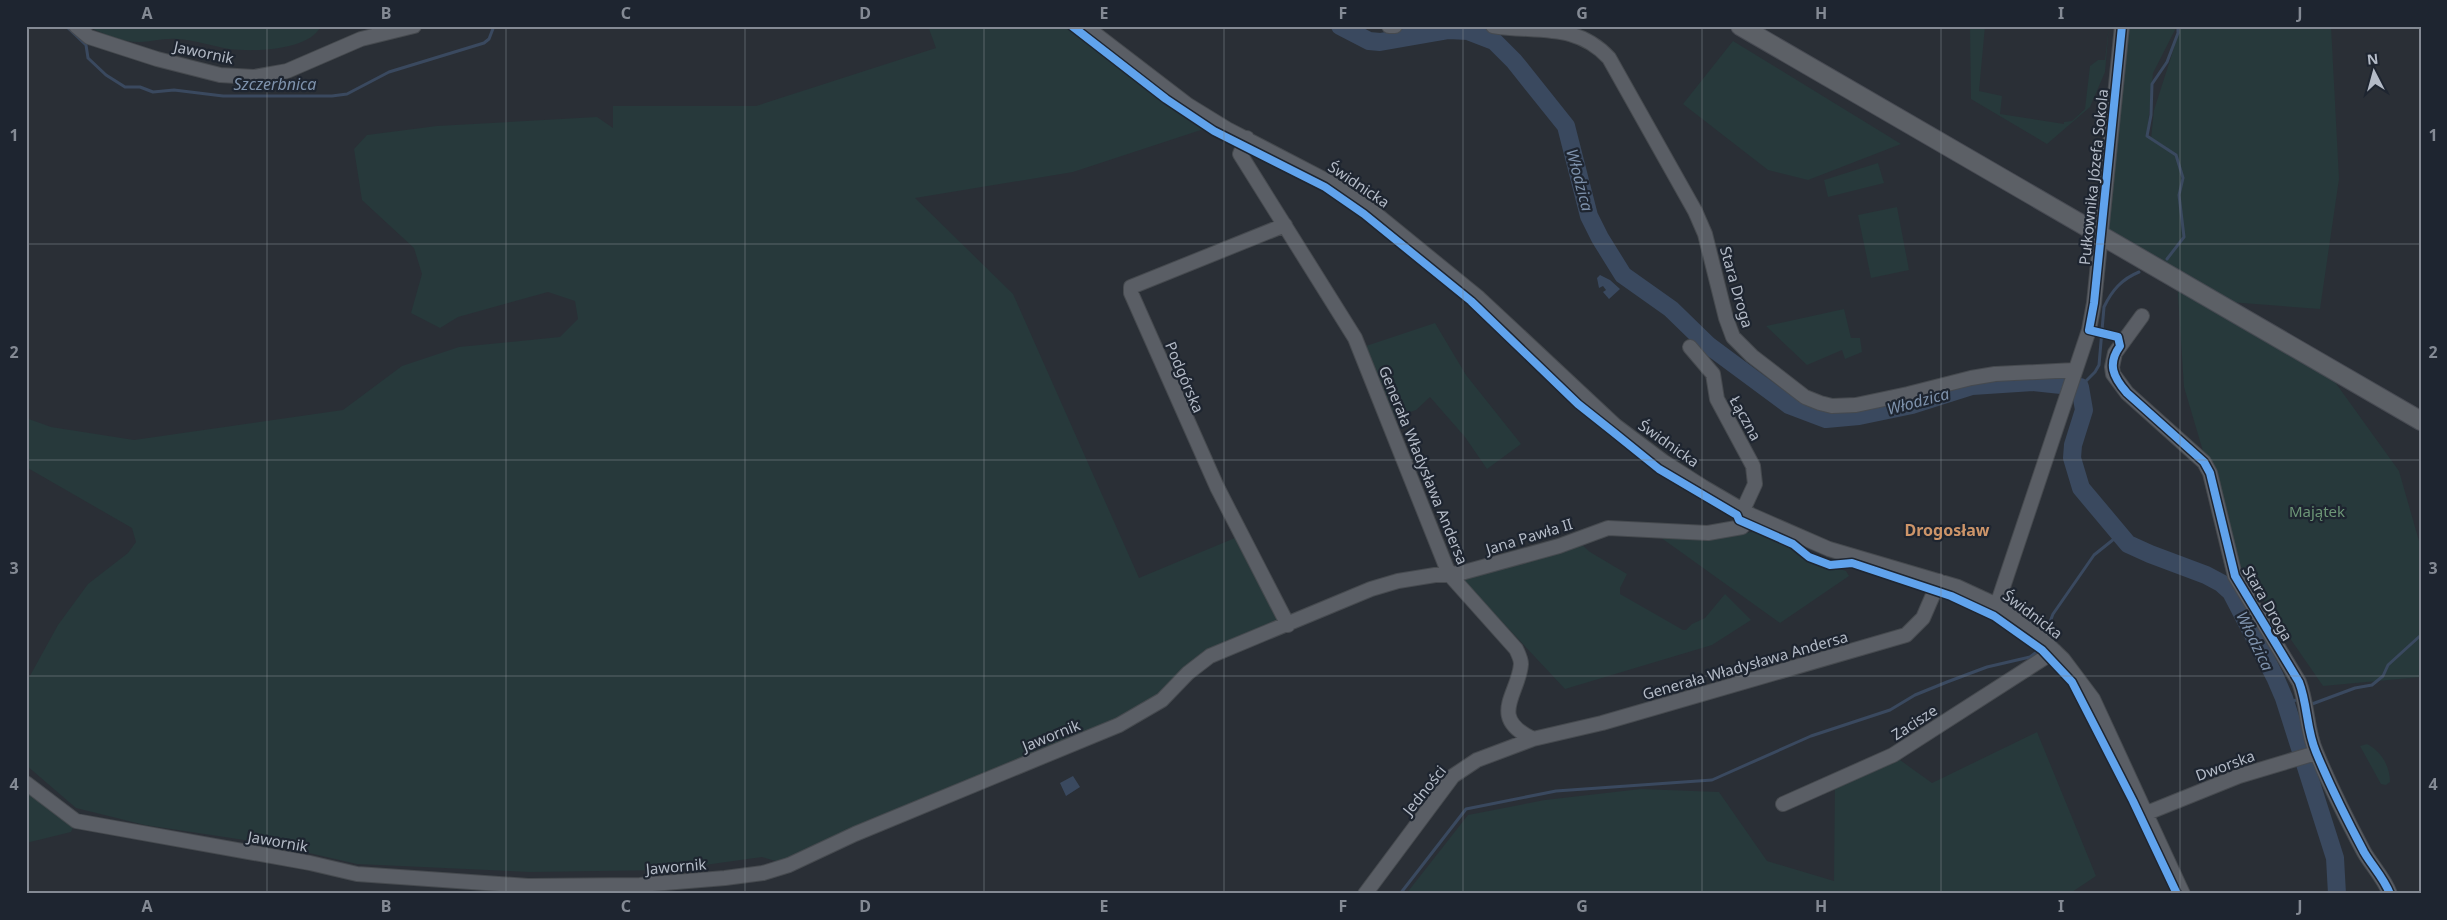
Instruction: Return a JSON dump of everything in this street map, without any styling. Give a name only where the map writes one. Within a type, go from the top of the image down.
[{"type":"main road","points":[[1740,26],[2421,421]]},
{"type":"street","name":"Jawornik","points":[[76,26],[89,37],[157,59],[220,75],[237,76],[270,75],[287,71],[361,39],[414,26]]},
{"type":"street","name":"Świdnicka","points":[[1085,26],[1188,105],[1333,184],[1376,214],[1478,298],[1616,426],[1664,462],[1747,512],[1829,549],[1939,581],[1997,605],[2047,643],[2093,699],[2183,894]]},
{"type":"street","points":[[1389,26],[1395,26]]},
{"type":"street","name":"Stara Droga","points":[[1493,26],[1553,29],[1585,38],[1598,46],[1609,58],[1695,211],[1705,234],[1726,318],[1733,337],[1752,356],[1805,397],[1832,406],[1856,405],[1995,374],[2073,374]]},
{"type":"street","name":"Pułkownika Józefa Sokola","points":[[1997,605],[2073,374],[2090,330],[2122,26]]},
{"type":"street","name":"Generała Władysława Andersa","points":[[1247,138],[1240,154],[1355,338],[1449,574],[1516,649],[1521,664],[1507,707],[1509,716],[1517,728],[1533,739],[1602,723],[1906,635],[1923,618],[1939,581]]},
{"type":"street","name":"Podgórska","points":[[1285,226],[1131,287],[1131,293],[1216,487],[1288,625]]},
{"type":"street","name":"Stara Droga","points":[[2142,316],[2115,352],[2112,366],[2114,374],[2127,393],[2196,454],[2210,473],[2235,576],[2299,682],[2304,696],[2308,730],[2308,756],[2390,894]]},
{"type":"street","name":"Łączna","points":[[1690,347],[1714,374],[1717,399],[1753,466],[1755,484],[1747,512]]},
{"type":"street","name":"Jana Pawła II","points":[[1288,625],[1371,589],[1398,580],[1461,574],[1558,546],[1608,528],[1708,533],[1742,527],[1747,512]]},
{"type":"street","name":"Jawornik","points":[[26,783],[76,821],[310,863],[357,874],[538,886],[640,885],[763,873],[789,865],[855,834],[1119,725],[1162,700],[1210,656],[1288,625]]},
{"type":"street","name":"Zacisze","points":[[1783,804],[1893,755],[2047,643]]},
{"type":"street","name":"Jedności","points":[[1365,894],[1454,776],[1477,760],[1533,739]]},
{"type":"street","name":"Dworska","points":[[2146,814],[2239,776],[2308,756]]},
{"type":"green space","points":[[88,26],[321,26],[315,34],[305,41],[280,48],[252,50],[229,49],[177,39],[144,42],[126,41]]},
{"type":"green space","points":[[928,26],[1075,26],[1210,127],[1073,172],[915,198],[1013,294],[1139,578],[1242,535],[1288,625],[1210,656],[1162,700],[789,865],[762,857],[669,870],[530,872],[357,864],[270,844],[145,825],[76,808],[26,765],[26,683],[58,625],[88,584],[128,553],[136,542],[132,528],[26,467],[26,418],[51,427],[134,440],[343,410],[402,366],[459,347],[560,337],[578,319],[575,301],[548,292],[458,317],[440,328],[411,313],[422,274],[414,248],[362,200],[354,149],[367,135],[437,126],[597,117],[613,128],[613,106],[756,106],[936,48]]},
{"type":"green space","points":[[1970,26],[1985,26],[1979,91],[2002,96],[2000,114],[2064,124],[2064,122],[2072,121],[2085,109],[2090,66],[2098,60],[2105,60],[2109,26],[2105,72],[2090,107],[2047,144],[1971,99]]},
{"type":"green space","name":"Majątek","points":[[2121,26],[2177,26],[2153,73],[2147,136],[2151,139],[2154,110],[2181,26],[2331,26],[2339,179],[2320,309],[2216,301],[2322,364],[2399,471],[2421,548],[2421,677],[2323,686],[2242,569],[2211,478],[2184,387],[2177,280],[2100,235]]},
{"type":"green space","points":[[1733,41],[1901,144],[1808,180],[1768,170],[1683,104]]},
{"type":"green space","points":[[1878,163],[1884,183],[1828,197],[1824,180]]},
{"type":"green space","points":[[1897,207],[1909,270],[1871,278],[1858,215]]},
{"type":"green space","points":[[1844,309],[1851,338],[1860,338],[1862,352],[1845,359],[1842,350],[1807,365],[1766,326]]},
{"type":"green space","points":[[1435,323],[1466,375],[1521,444],[1487,469],[1465,437],[1430,397],[1416,410],[1393,418],[1366,346]]},
{"type":"green space","points":[[1757,531],[1791,545],[1806,557],[1846,571],[1849,576],[1780,623],[1660,537],[1709,540]]},
{"type":"green space","points":[[1582,545],[1590,552],[1627,574],[1620,588],[1620,594],[1683,630],[1705,618],[1725,594],[1751,620],[1712,645],[1565,689],[1462,579]]},
{"type":"green space","points":[[2037,732],[2096,876],[2069,894],[1406,894],[1468,815],[1545,800],[1641,789],[1719,792],[1767,861],[1834,881],[1835,780],[1893,755],[1932,783]]},
{"type":"green space","points":[[2367,744],[2384,760],[2390,776],[2390,782],[2386,785],[2381,784],[2360,746]]},
{"type":"green space","points":[[26,783],[76,821],[71,832],[26,843]]},
{"type":"water","points":[[1600,275],[1610,280],[1620,289],[1609,299],[1603,292],[1606,290],[1603,286],[1599,288],[1597,278]]},
{"type":"water","points":[[1073,776],[1080,787],[1066,796],[1060,783]]},
{"type":"waterway","name":"Szczerbnica","points":[[66,26],[86,45],[88,58],[106,75],[125,87],[140,87],[153,92],[174,90],[223,96],[332,96],[347,94],[389,72],[484,43],[489,39],[494,26]]},
{"type":"waterway","name":"Włodzica","points":[[1340,26],[1369,41],[1380,42],[1449,30],[1468,31],[1494,41],[1514,61],[1566,126],[1589,216],[1623,275],[1671,309],[1708,345],[1789,405],[1826,419],[1859,416],[1912,405],[1972,386],[2033,382],[2080,387],[2084,410],[2073,445],[2072,458],[2081,488],[2128,544],[2206,575],[2221,583],[2231,592],[2284,698],[2335,858],[2337,894]]},
{"type":"waterway","points":[[2167,259],[2184,237],[2179,195],[2183,178],[2176,155],[2147,136],[2151,115],[2152,84],[2167,62],[2178,33],[2178,26]]},
{"type":"waterway","points":[[2080,387],[2095,372],[2099,365],[2104,307],[2107,301],[2114,290],[2139,272]]},
{"type":"waterway","points":[[2045,635],[2053,614],[2094,555],[2119,535]]},
{"type":"waterway","points":[[2312,704],[2355,688],[2372,685],[2383,676],[2388,665],[2421,635]]},
{"type":"waterway","points":[[1400,894],[1466,809],[1556,791],[1712,780],[1811,736],[1890,710],[1915,695],[1947,682],[1987,667],[2030,657],[2038,651],[2042,643]]},
{"type":"waterway","points":[[2285,702],[2297,700]]},
{"type":"cycle path","points":[[1072,26],[1166,99],[1214,131],[1325,187],[1364,214],[1471,301],[1578,404],[1659,469],[1737,515],[1739,520],[1793,544],[1809,557],[1830,565],[1852,563],[1951,596],[1994,616],[2042,650],[2072,682],[2133,801],[2177,894]]},
{"type":"cycle path","points":[[2122,26],[2094,303],[2089,330],[2118,337],[2120,346],[2113,365],[2118,381],[2127,393],[2204,462],[2210,473],[2235,576],[2299,682],[2310,735],[2321,765],[2364,852],[2385,883],[2390,894]]},
{"type":"district","name":"Drogosław","points":[[1947,530]]}]
